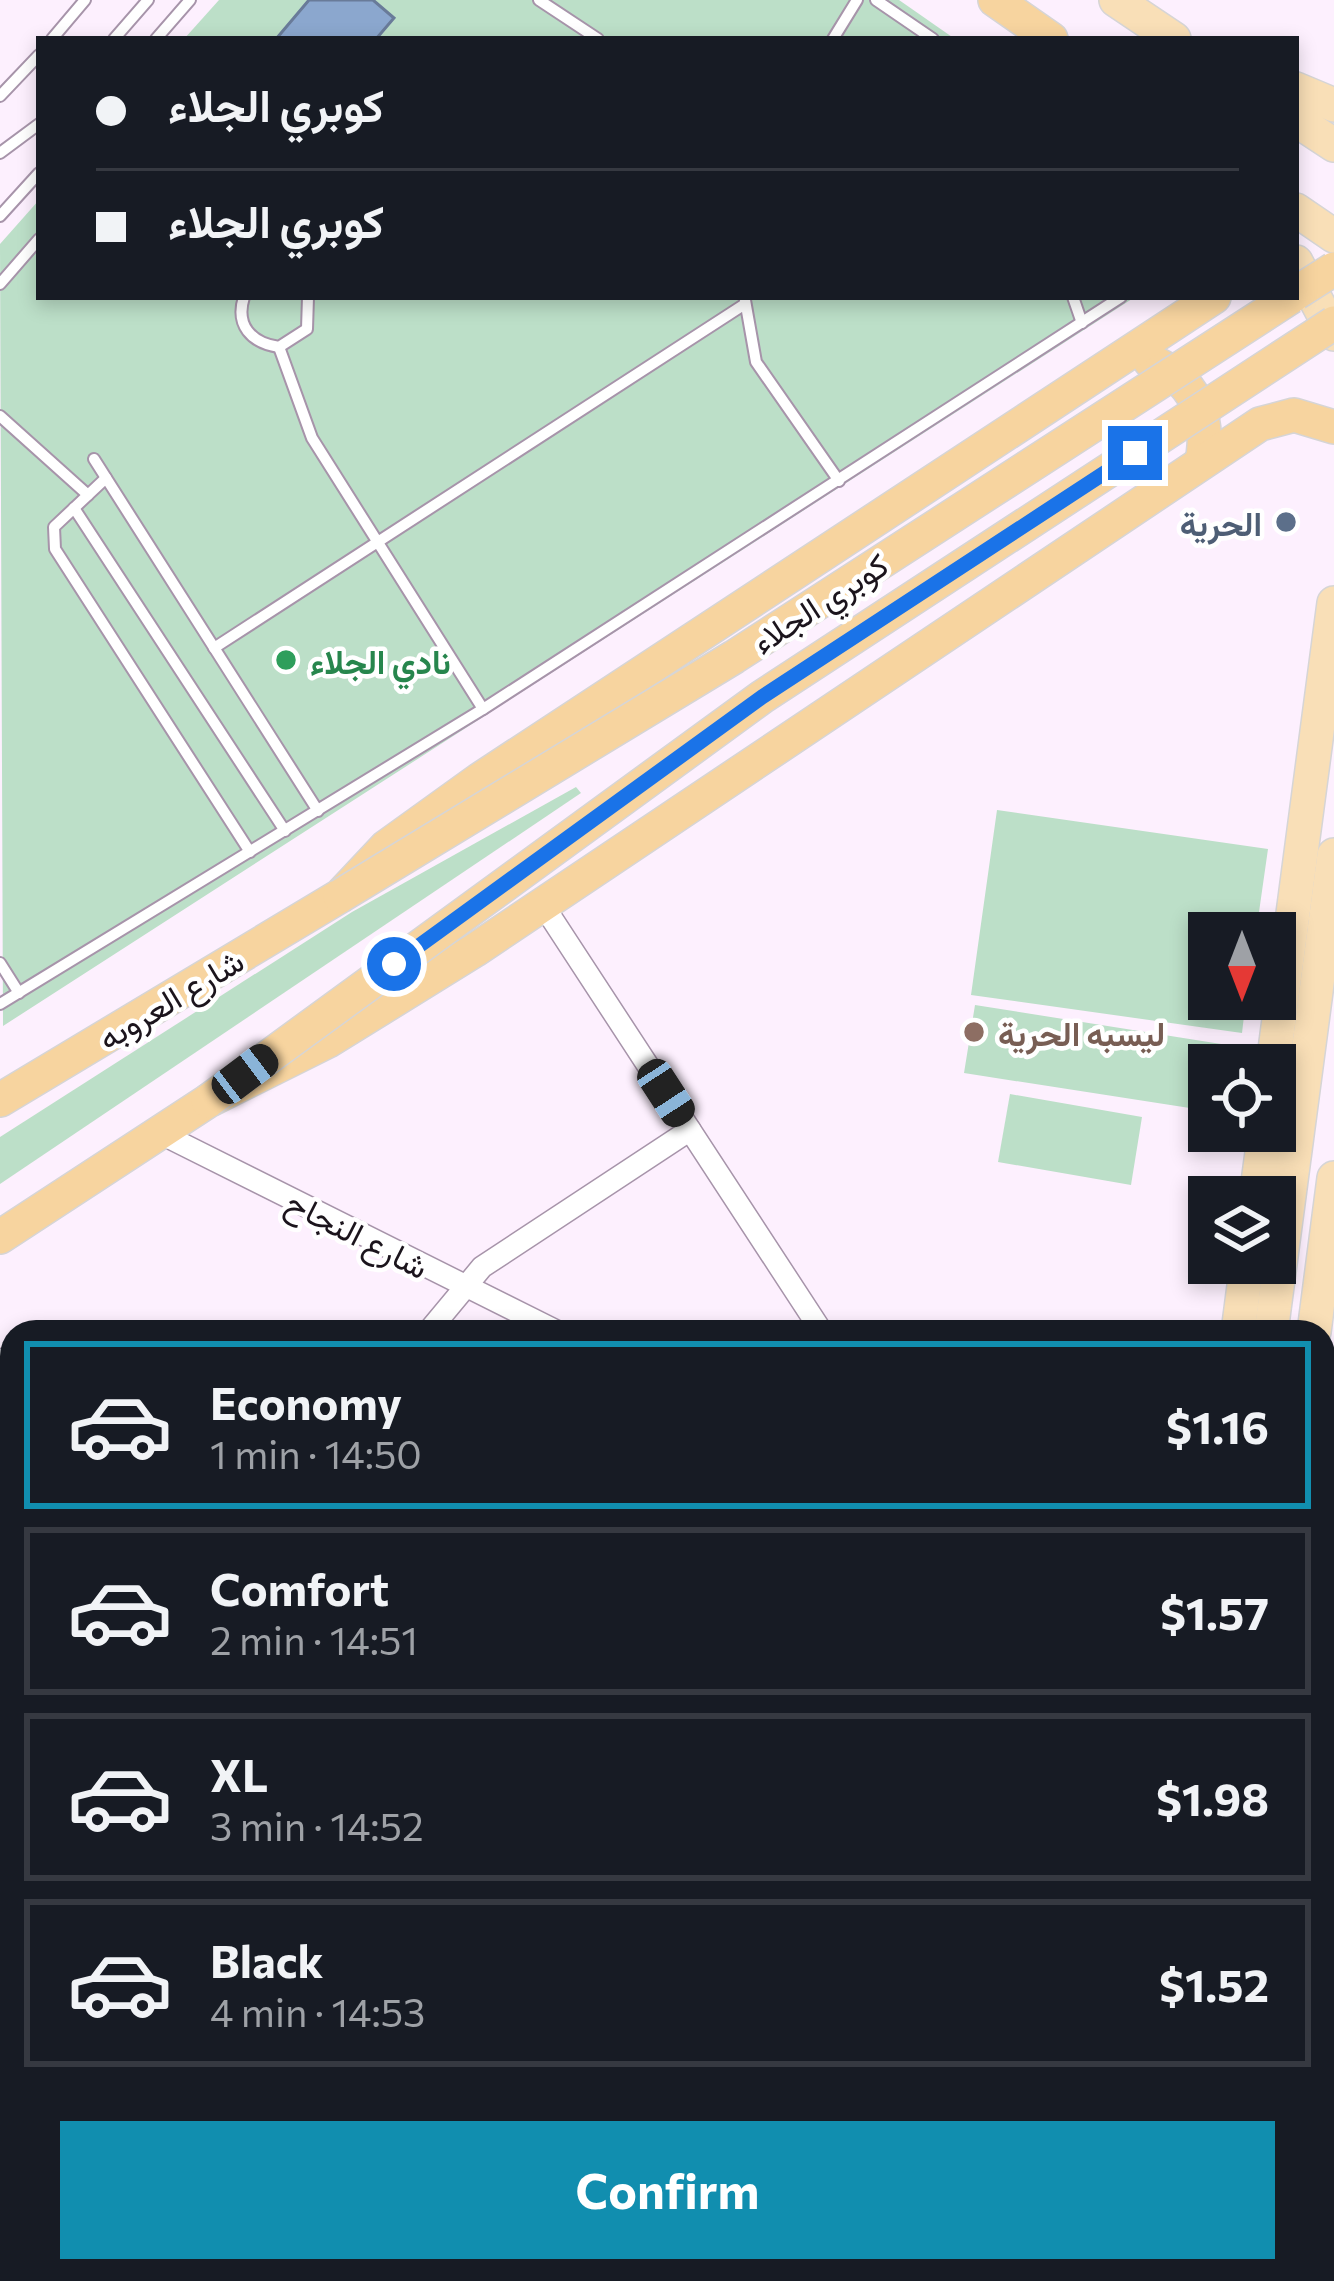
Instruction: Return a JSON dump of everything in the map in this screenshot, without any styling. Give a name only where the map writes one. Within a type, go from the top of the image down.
[{"type":"highway","points":[[995,0],[1047,36]]},
{"type":"highway","name":"كوبري الجلاء","points":[[1299,291],[1334,269]]},
{"type":"highway","points":[[340,896],[386,847],[479,780],[1130,357],[1210,300]]},
{"type":"highway","name":"كوبري الجلاء","points":[[340,896],[734,657],[1285,300]]},
{"type":"highway","name":"كوبري الجلاء","points":[[208,1101],[762,697],[1334,323]]},
{"type":"highway","points":[[1130,357],[1171,371],[1191,392],[1203,418],[1202,460]]},
{"type":"highway","points":[[0,1237],[208,1101],[328,1041],[543,905],[1202,460],[1270,419],[1306,416],[1334,427]]},
{"type":"highway","name":"شارع العروبه","points":[[0,1100],[340,896]]},
{"type":"main road","points":[[1116,0],[1170,36]]},
{"type":"main road","points":[[1299,90],[1334,105]]},
{"type":"main road","points":[[1299,122],[1334,145]]},
{"type":"main road","points":[[1299,212],[1334,236]]},
{"type":"main road","points":[[1299,268],[1334,334]]},
{"type":"main road","points":[[1277,1044],[1334,603]]},
{"type":"main road","points":[[1273,1320],[1334,855]]},
{"type":"main road","points":[[1316,1320],[1334,1178]]},
{"type":"main road","points":[[1240,1320],[1244,1284]]},
{"type":"street","points":[[543,905],[814,1320]]},
{"type":"street","points":[[437,1320],[462,1286],[504,1251],[691,1130]]},
{"type":"street","name":"شارع النجاح","points":[[160,1132],[533,1320]]},
{"type":"lane","points":[[55,36],[85,0]]},
{"type":"lane","points":[[117,36],[148,0]]},
{"type":"lane","points":[[159,36],[190,0]]},
{"type":"lane","points":[[538,0],[593,36]]},
{"type":"lane","points":[[835,36],[856,0]]},
{"type":"lane","points":[[875,0],[929,36]]},
{"type":"lane","points":[[0,96],[36,58]]},
{"type":"lane","points":[[0,153],[36,126]]},
{"type":"lane","points":[[1,214],[36,176]]},
{"type":"lane","points":[[0,284],[36,242]]},
{"type":"lane","points":[[244,300],[241,320],[249,334],[263,345],[279,347],[307,328],[308,300]]},
{"type":"lane","points":[[214,647],[745,300],[747,333],[763,375],[839,481]]},
{"type":"lane","points":[[1074,300],[1082,322]]},
{"type":"lane","points":[[0,1004],[483,709],[1116,300]]},
{"type":"lane","points":[[279,347],[312,438],[483,709]]},
{"type":"lane","points":[[0,416],[88,494]]},
{"type":"lane","points":[[94,459],[318,812]]},
{"type":"lane","points":[[106,478],[54,527],[55,549],[250,852]]},
{"type":"lane","points":[[74,508],[285,831]]},
{"type":"lane","points":[[0,963],[20,993]]},
{"type":"green space","points":[[219,0],[899,0],[951,36],[187,36]]},
{"type":"green space","name":"نادي الجلاء","points":[[36,203],[36,300],[1130,300],[3,1026],[0,244]]},
{"type":"green space","points":[[576,787],[581,793],[0,1184],[0,1137],[352,912]]},
{"type":"green space","points":[[997,810],[1268,849],[1259,912],[1188,912],[1188,1020],[1244,1020],[1242,1033],[971,995]]},
{"type":"green space","points":[[975,1005],[1221,1044],[1188,1044],[1188,1108],[964,1073]]},
{"type":"green space","points":[[1010,1094],[1142,1117],[1131,1185],[998,1162]]},
{"type":"water","points":[[309,0],[373,0],[394,18],[379,36],[279,36]]},
{"type":"place","name":"الحرية","points":[[1286,522]]},
{"type":"place","name":"نادي الجلاء","points":[[286,660]]},
{"type":"place","name":"ليسبه الحرية","points":[[974,1032]]},
{"type":"route","points":[[394,964],[762,697],[1135,453]]}]
